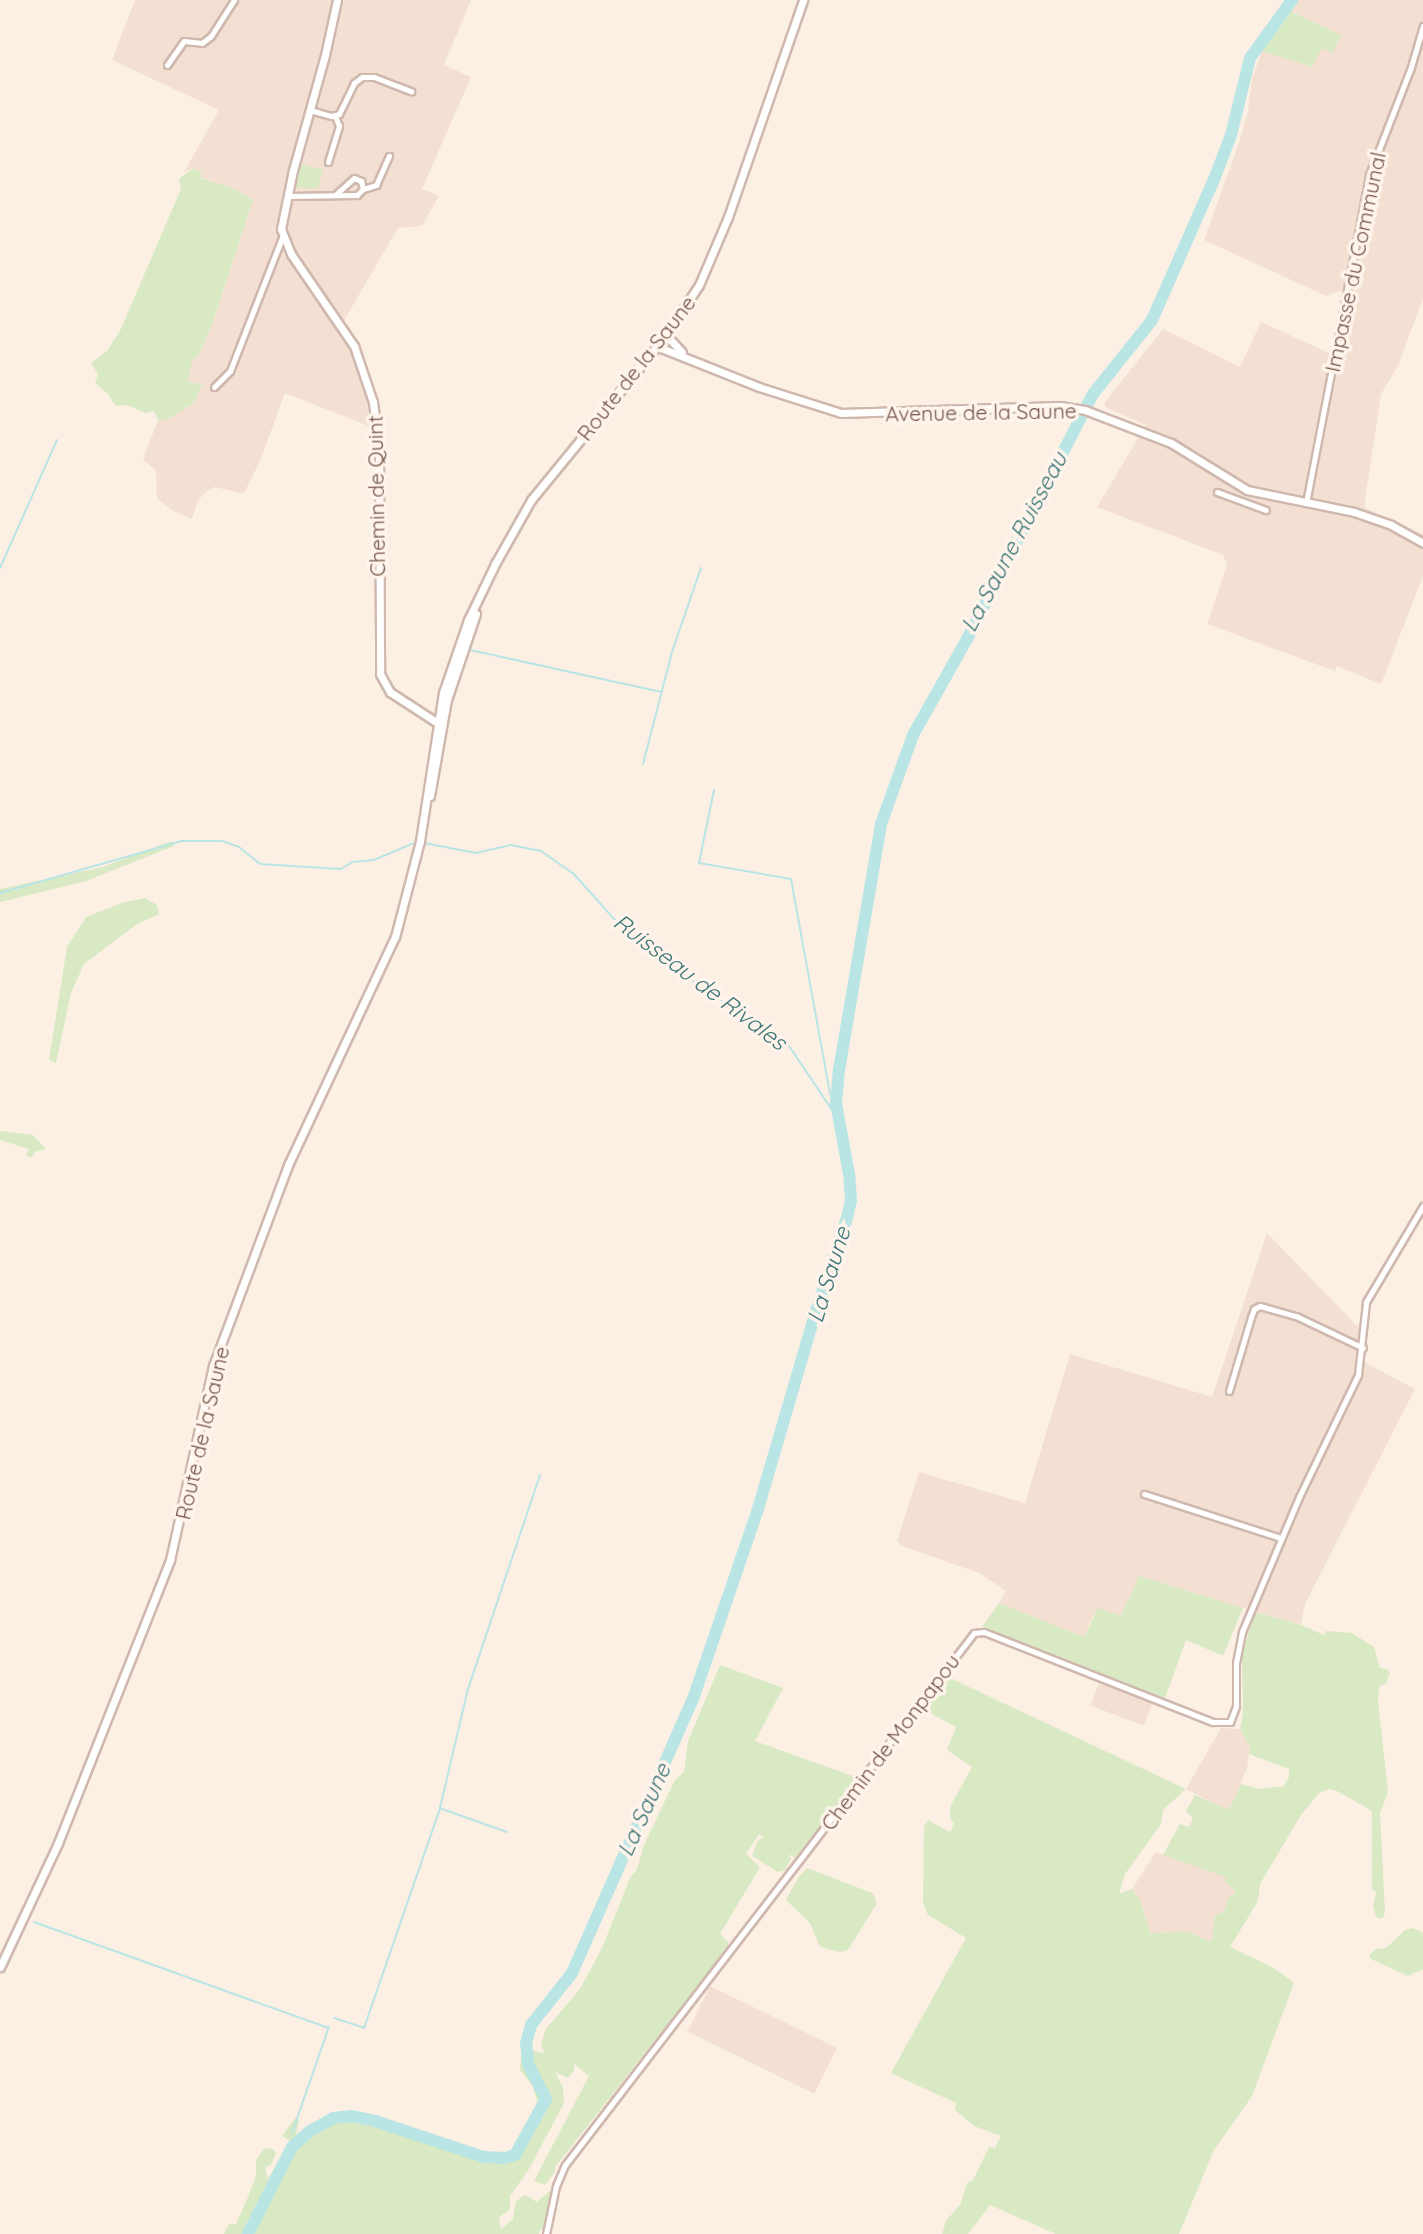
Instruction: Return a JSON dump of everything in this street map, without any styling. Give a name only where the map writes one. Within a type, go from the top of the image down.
[{"type":"street","points":[[167,65],[184,41],[202,43],[211,36],[234,0]]},
{"type":"street","points":[[214,387],[230,371],[282,235],[281,217],[337,0]]},
{"type":"street","name":"Route de la Saune","points":[[438,711],[461,638],[496,562],[531,500],[666,335],[690,300],[712,257],[803,0]]},
{"type":"street","name":"Impasse du Communal","points":[[1306,503],[1369,175],[1411,67],[1423,26]]},
{"type":"street","points":[[310,110],[335,116],[342,111],[354,83],[362,77],[374,77],[411,91]]},
{"type":"street","points":[[328,162],[339,126],[335,116]]},
{"type":"street","points":[[287,196],[357,195],[363,189],[376,185],[389,156]]},
{"type":"street","points":[[333,197],[354,178],[361,181],[363,189]]},
{"type":"street","name":"Chemin de Quint","points":[[282,235],[298,265],[348,336],[369,385],[379,448],[378,668],[390,692],[440,721]]},
{"type":"street","name":"Avenue de la Saune","points":[[666,335],[688,357]]},
{"type":"street","name":"Avenue de la Saune","points":[[656,346],[759,387],[834,412],[868,414],[1074,407],[1171,443],[1247,490],[1378,520],[1423,542]]},
{"type":"street","points":[[1243,502],[1247,490]]},
{"type":"street","points":[[1217,492],[1266,510]]},
{"type":"street","name":"Route de la Saune","points":[[0,1967],[58,1843],[170,1560],[218,1354],[295,1147],[391,948],[408,895],[440,721],[459,660],[496,562]]},
{"type":"street","name":"Chemin de Quint","points":[[419,710],[438,711]]},
{"type":"street","points":[[438,711],[440,721]]},
{"type":"street","name":"Chemin de Monpapou","points":[[546,2234],[556,2186],[565,2165],[972,1635],[984,1633],[1213,1722],[1226,1724],[1235,1713],[1236,1663],[1242,1632],[1281,1538],[1358,1375],[1363,1348],[1363,1311],[1369,1292],[1423,1206]]},
{"type":"street","points":[[1229,1391],[1251,1317],[1254,1309],[1260,1306],[1296,1316],[1363,1348]]},
{"type":"street","points":[[1144,1494],[1281,1538]]},
{"type":"shaded area","points":[[135,0],[471,0],[444,65],[471,77],[422,189],[439,196],[422,226],[398,228],[339,329],[350,344],[365,385],[374,428],[285,393],[260,461],[245,491],[241,493],[214,487],[208,490],[198,500],[192,519],[173,511],[157,498],[156,471],[143,459],[158,420],[168,419],[194,403],[202,385],[187,383],[192,360],[198,356],[212,325],[253,200],[235,189],[200,177],[201,172],[193,168],[184,172],[219,110],[112,60]]},
{"type":"shaded area","points":[[1298,0],[1423,0],[1423,298],[1398,366],[1381,394],[1364,507],[1423,534],[1423,576],[1381,684],[1337,666],[1335,671],[1207,624],[1227,565],[1223,555],[1097,507],[1146,425],[1107,408],[1104,403],[1163,329],[1240,367],[1261,322],[1331,354],[1344,290],[1326,296],[1204,240],[1239,143],[1248,111],[1252,79],[1262,51],[1312,67],[1322,47],[1333,52],[1340,35],[1290,11]]},
{"type":"shaded area","points":[[1267,1233],[1365,1334],[1364,1362],[1415,1389],[1305,1604],[1301,1625],[1139,1577],[1121,1616],[1093,1616],[1084,1637],[999,1603],[1006,1591],[979,1573],[902,1546],[897,1541],[919,1472],[1025,1503],[1070,1354],[1212,1397]]},
{"type":"shaded area","points":[[1099,1683],[1152,1703],[1144,1726],[1090,1705]]},
{"type":"shaded area","points":[[1221,1728],[1240,1729],[1250,1747],[1247,1768],[1229,1811],[1186,1789]]},
{"type":"shaded area","points":[[1156,1852],[1227,1877],[1237,1892],[1212,1939],[1208,1941],[1188,1932],[1150,1933],[1141,1902],[1132,1889]]},
{"type":"shaded area","points":[[710,1986],[837,2048],[814,2094],[688,2032]]},
{"type":"green space","points":[[1290,11],[1341,35],[1333,53],[1322,48],[1312,67],[1262,51]]},
{"type":"green space","points":[[302,164],[323,170],[318,188],[293,188]]},
{"type":"green space","points":[[193,168],[201,172],[201,178],[235,189],[253,200],[212,325],[198,356],[192,360],[188,382],[202,384],[194,403],[168,419],[158,420],[154,411],[146,413],[127,405],[116,406],[107,393],[95,383],[98,374],[91,363],[107,351],[120,331],[181,189],[179,179]]},
{"type":"green space","points":[[172,841],[174,846],[86,881],[0,902],[0,889],[103,867]]},
{"type":"green space","points":[[145,898],[157,905],[159,914],[137,924],[84,964],[71,993],[56,1063],[49,1060],[67,947],[86,917],[122,903]]},
{"type":"green space","points":[[0,1131],[33,1135],[46,1149],[35,1152],[31,1158],[26,1155],[29,1149],[0,1140]]},
{"type":"green space","points":[[1139,1576],[1243,1608],[1223,1656],[1186,1640],[1165,1698],[982,1627],[999,1603],[1084,1637],[1098,1608],[1121,1616]]},
{"type":"green space","points":[[1255,1612],[1301,1625],[1324,1635],[1326,1631],[1352,1633],[1374,1647],[1380,1668],[1387,1669],[1390,1673],[1386,1683],[1379,1687],[1378,1700],[1388,1792],[1380,1813],[1385,1912],[1382,1919],[1376,1917],[1373,1905],[1376,1893],[1372,1888],[1372,1811],[1337,1791],[1329,1789],[1319,1793],[1301,1815],[1260,1884],[1258,1901],[1230,1947],[1274,1968],[1294,1983],[1252,2096],[1214,2150],[1179,2234],[1056,2234],[990,2205],[968,2234],[942,2234],[946,2221],[961,2203],[967,2183],[973,2180],[989,2147],[995,2148],[1001,2136],[974,2126],[955,2110],[956,2103],[891,2073],[966,1938],[928,1915],[923,1903],[924,1826],[928,1820],[950,1832],[954,1824],[950,1818],[950,1807],[972,1767],[947,1750],[956,1727],[922,1709],[946,1676],[1186,1789],[1163,1810],[1161,1824],[1125,1874],[1119,1894],[1132,1889],[1141,1902],[1150,1933],[1189,1932],[1208,1941],[1212,1939],[1215,1915],[1224,1912],[1229,1897],[1236,1892],[1225,1881],[1226,1877],[1163,1855],[1180,1824],[1189,1827],[1193,1818],[1186,1811],[1195,1795],[1229,1810],[1241,1784],[1260,1789],[1284,1786],[1289,1777],[1289,1769],[1249,1754],[1250,1747],[1240,1729],[1243,1714],[1242,1655]]},
{"type":"green space","points":[[720,1665],[783,1688],[755,1741],[858,1778],[795,1858],[789,1854],[791,1859],[785,1870],[778,1872],[752,1856],[758,1840],[764,1837],[759,1834],[746,1854],[760,1867],[720,1934],[728,1942],[728,1948],[555,2167],[555,2172],[545,2185],[534,2181],[589,2076],[574,2064],[574,2071],[568,2078],[555,2072],[563,2088],[564,2103],[529,2169],[510,2196],[510,2210],[499,2217],[501,2229],[513,2219],[516,2201],[525,2195],[537,2202],[551,2190],[543,2230],[540,2229],[539,2234],[224,2234],[229,2224],[236,2224],[248,2197],[256,2175],[256,2160],[264,2148],[273,2149],[276,2153],[271,2165],[265,2167],[268,2179],[290,2141],[282,2136],[296,2117],[299,2122],[296,2135],[318,2120],[342,2113],[358,2113],[489,2154],[508,2154],[517,2147],[536,2110],[537,2100],[532,2085],[520,2070],[521,2058],[533,2051],[544,2053],[541,2044],[546,2029],[580,1989],[602,1948],[630,1878],[637,1869],[644,1845],[675,1780],[684,1772],[688,1741]]},
{"type":"green space","points":[[807,1868],[872,1893],[876,1899],[876,1905],[848,1950],[840,1952],[820,1947],[810,1923],[786,1900]]},
{"type":"green space","points":[[1413,1928],[1423,1933],[1423,1969],[1408,1976],[1371,1959],[1369,1955],[1376,1949],[1386,1948],[1405,1930]]},
{"type":"waterway","name":"La Saune","points":[[248,2234],[292,2147],[310,2131],[333,2118],[352,2116],[375,2121],[484,2157],[505,2158],[515,2155],[546,2099],[528,2064],[526,2043],[531,2025],[572,1973],[693,1699],[758,1509],[815,1314],[847,1218],[851,1200],[849,1174],[836,1103],[839,1070],[881,824],[913,735],[967,639],[1093,394],[1152,320],[1231,135],[1250,58],[1292,0]]},
{"type":"waterway","points":[[0,568],[57,440]]},
{"type":"waterway","points":[[643,764],[672,652],[701,568]]},
{"type":"waterway","points":[[470,650],[661,692]]},
{"type":"waterway","points":[[714,790],[699,863],[791,879],[830,1094]]},
{"type":"waterway","name":"Ruisseau de Rivales","points":[[0,893],[181,841],[222,841],[239,847],[260,864],[341,869],[352,862],[374,860],[414,843]]},
{"type":"waterway","name":"Ruisseau de Rivales","points":[[424,843],[476,853],[510,845],[541,851],[573,873],[615,920],[694,982],[787,1043],[840,1122]]},
{"type":"waterway","points":[[334,2018],[364,2028],[440,1808],[468,1689],[540,1475]]},
{"type":"waterway","points":[[442,1809],[507,1832]]},
{"type":"waterway","points":[[34,1922],[329,2028]]},
{"type":"waterway","points":[[292,2133],[329,2027]]},
{"type":"waterway","name":"La Saune","points":[[294,2138],[295,2144]]},
{"type":"water label","name":"La Saune Ruisseau","points":[[1014,542]]}]
